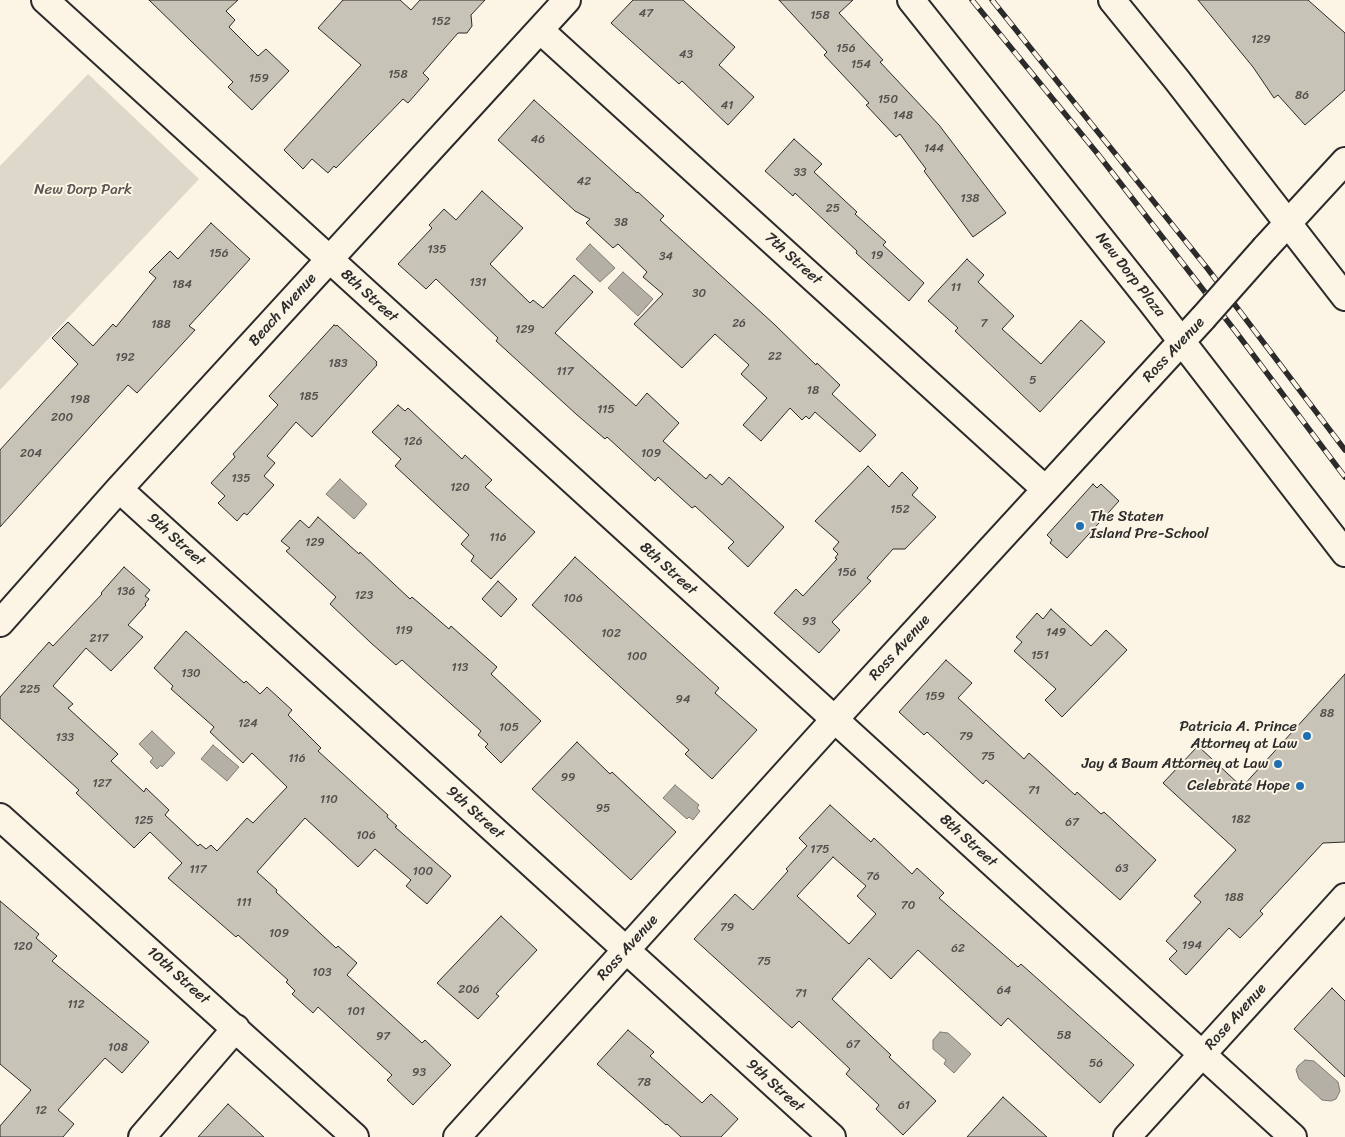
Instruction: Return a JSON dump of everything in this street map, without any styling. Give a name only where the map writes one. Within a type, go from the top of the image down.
[{"type":"street","name":"8th Street","points":[[45,0],[1293,1137]]},
{"type":"street","name":"Beach Avenue","points":[[0,622],[119,489],[567,0]]},
{"type":"street","name":"New Dorp Plaza","points":[[911,0],[1181,341],[1345,554]]},
{"type":"street","points":[[1112,0],[1345,297]]},
{"type":"street","name":"7th Street","points":[[540,30],[1045,489]]},
{"type":"street","name":"Ross Avenue","points":[[457,1137],[834,720],[1345,161]]},
{"type":"street","name":"9th Street","points":[[119,489],[832,1137]]},
{"type":"street","name":"10th Street","points":[[0,817],[355,1137]]},
{"type":"street","name":"Rose Avenue","points":[[1126,1137],[1345,897]]},
{"type":"street","points":[[142,1137],[236,1028]]},
{"type":"green space","name":"New Dorp Park","points":[[88,74],[199,179],[0,390],[0,166]]},
{"type":"shaded area","points":[[590,244],[615,268],[600,282],[576,259]]},
{"type":"shaded area","points":[[623,272],[653,299],[638,316],[608,288]]},
{"type":"shaded area","points":[[340,479],[367,504],[354,519],[326,494]]},
{"type":"shaded area","points":[[152,731],[175,753],[162,767],[161,765],[157,769],[150,762],[153,758],[139,744]]},
{"type":"shaded area","points":[[213,745],[239,767],[227,781],[201,759]]},
{"type":"shaded area","points":[[675,785],[699,805],[697,808],[700,811],[693,820],[689,817],[687,819],[663,798]]},
{"type":"shaded area","points":[[940,1032],[948,1033],[971,1054],[954,1073],[944,1064],[946,1060],[933,1049],[933,1040]]},
{"type":"shaded area","points":[[1305,1060],[1314,1061],[1338,1082],[1340,1091],[1336,1099],[1331,1101],[1322,1100],[1299,1079],[1296,1070]]},
{"type":"building","points":[[149,0],[238,0],[226,11],[235,20],[229,27],[258,56],[266,49],[289,71],[252,110],[228,87],[233,82]]},
{"type":"building","points":[[343,0],[400,0],[411,10],[420,0],[485,0],[471,15],[472,26],[467,33],[458,33],[423,73],[429,79],[408,103],[403,99],[336,168],[334,166],[328,173],[312,159],[303,169],[284,150],[361,65],[318,28]]},
{"type":"building","points":[[633,0],[683,0],[735,47],[719,65],[754,97],[728,125],[682,81],[679,84],[611,23]]},
{"type":"building","points":[[779,0],[853,0],[839,13],[883,60],[880,62],[939,125],[1006,213],[973,237],[924,171],[926,169],[900,134],[896,137],[866,105],[869,103],[824,55],[827,52]]},
{"type":"building","points":[[1198,0],[1308,0],[1345,33],[1345,90],[1305,125],[1278,95],[1274,98],[1253,67]]},
{"type":"building","points":[[534,100],[664,216],[660,220],[840,385],[832,394],[876,435],[860,452],[815,412],[809,419],[806,416],[802,420],[790,408],[761,441],[743,425],[767,398],[741,374],[749,365],[715,334],[682,368],[634,324],[663,294],[643,277],[647,272],[618,244],[613,248],[586,223],[590,219],[575,211],[498,140]]},
{"type":"building","points":[[794,139],[822,164],[814,172],[857,212],[855,214],[886,242],[883,245],[924,283],[909,301],[856,253],[857,251],[795,193],[793,196],[765,171]]},
{"type":"building","points":[[482,191],[523,228],[490,264],[530,303],[533,300],[543,308],[574,275],[593,292],[555,333],[636,406],[647,393],[679,423],[663,441],[706,479],[710,474],[722,485],[729,477],[784,527],[748,567],[728,548],[734,542],[695,506],[692,508],[658,477],[655,481],[607,437],[605,439],[576,414],[496,341],[498,338],[436,279],[426,289],[398,264],[432,228],[429,225],[444,209],[456,220]]},
{"type":"building","points":[[211,223],[250,259],[189,326],[195,330],[137,393],[128,385],[0,527],[0,450],[78,364],[52,338],[68,322],[93,346],[113,324],[116,327],[156,278],[149,272],[170,251],[178,259]]},
{"type":"building","points":[[967,259],[984,275],[978,282],[1014,316],[1002,329],[1041,364],[1081,320],[1105,342],[1040,412],[955,331],[958,328],[928,301]]},
{"type":"building","points":[[334,325],[337,325],[377,362],[377,365],[312,437],[296,422],[267,456],[275,463],[264,476],[274,485],[247,515],[244,513],[237,521],[218,503],[225,496],[211,483],[235,457],[233,454],[278,405],[269,396]]},
{"type":"building","points":[[398,405],[405,411],[408,408],[462,459],[465,455],[492,480],[485,487],[535,532],[491,579],[471,561],[474,556],[461,544],[469,535],[395,466],[401,459],[372,432]]},
{"type":"building","points":[[868,466],[889,487],[902,472],[918,488],[912,495],[936,517],[905,549],[893,549],[867,578],[871,581],[832,622],[840,630],[819,653],[774,613],[796,589],[803,596],[837,559],[835,558],[838,554],[833,549],[839,542],[815,521]]},
{"type":"building","points":[[1093,484],[1097,488],[1101,484],[1119,501],[1067,558],[1050,543],[1052,540],[1047,535]]},
{"type":"building","points":[[318,517],[359,554],[360,552],[410,599],[412,597],[449,629],[451,626],[497,667],[491,674],[541,721],[501,763],[485,747],[488,744],[478,735],[481,731],[402,660],[396,665],[371,643],[330,604],[336,597],[286,551],[290,548],[281,541],[300,520],[309,528]]},
{"type":"building","points":[[575,557],[719,688],[715,693],[757,730],[712,779],[685,754],[689,750],[532,605]]},
{"type":"building","points":[[124,567],[150,590],[145,596],[149,599],[146,605],[128,625],[143,637],[111,671],[86,648],[53,686],[73,704],[68,708],[118,754],[111,761],[144,792],[146,788],[169,810],[165,815],[198,846],[200,844],[206,849],[211,845],[217,851],[247,818],[253,823],[287,787],[252,753],[243,763],[210,732],[214,727],[171,689],[173,686],[154,668],[186,631],[244,683],[246,681],[260,694],[267,687],[292,710],[288,715],[321,748],[318,751],[388,815],[387,817],[397,826],[395,827],[451,876],[427,904],[406,886],[411,880],[375,849],[358,867],[305,818],[257,872],[336,948],[338,946],[357,963],[347,975],[422,1043],[425,1040],[451,1065],[413,1105],[387,1080],[392,1075],[318,1007],[313,1013],[292,994],[295,991],[286,982],[288,980],[238,935],[236,937],[168,878],[182,863],[150,832],[134,848],[76,793],[79,790],[0,718],[0,697],[49,642],[53,646],[102,594]]},
{"type":"building","points":[[498,581],[517,599],[501,617],[482,599]]},
{"type":"building","points":[[1051,609],[1091,646],[1106,630],[1127,650],[1062,717],[1045,700],[1056,689],[1014,651],[1022,642],[1016,637],[1037,613],[1043,619]]},
{"type":"building","points":[[946,660],[972,683],[958,698],[1024,759],[1029,753],[1075,795],[1077,792],[1101,814],[1104,812],[1156,860],[1120,900],[986,780],[983,784],[927,732],[924,735],[899,712]]},
{"type":"building","points":[[1345,674],[1345,842],[1323,843],[1260,911],[1263,914],[1240,938],[1229,928],[1186,975],[1169,959],[1177,951],[1166,941],[1201,902],[1194,896],[1236,850],[1163,783],[1198,746],[1242,787]]},
{"type":"building","points":[[577,742],[676,832],[631,880],[532,789]]},
{"type":"building","points":[[830,805],[871,842],[874,838],[912,874],[917,868],[944,893],[939,898],[1018,967],[1021,964],[1134,1065],[1100,1103],[1008,1018],[1001,1026],[918,950],[891,979],[869,958],[832,999],[936,1101],[903,1135],[876,1109],[879,1105],[846,1074],[850,1069],[799,1021],[792,1028],[694,939],[735,894],[753,910],[788,871],[786,869],[807,846],[799,838]],"holes":[[[833,857],[866,886],[857,896],[876,914],[849,944],[797,896]]]},
{"type":"building","points":[[0,901],[39,934],[36,938],[57,956],[52,961],[149,1042],[122,1073],[105,1058],[58,1110],[74,1124],[63,1137],[0,1137],[0,1126],[31,1090],[0,1064]]},
{"type":"building","points":[[501,916],[537,950],[496,994],[499,996],[478,1019],[437,983]]},
{"type":"building","points":[[1332,988],[1345,1001],[1345,1077],[1294,1029]]},
{"type":"building","points":[[628,1030],[654,1052],[650,1056],[702,1103],[711,1094],[738,1119],[721,1137],[681,1137],[597,1064]]},
{"type":"building","points":[[1003,1097],[1047,1137],[967,1137]]},
{"type":"building","points":[[228,1104],[264,1137],[198,1137]]},
{"type":"railway","points":[[972,0],[1097,153],[1236,332],[1345,477]]},
{"type":"railway","points":[[992,0],[1207,268],[1345,450]]},
{"type":"place","name":"The Staten Island Pre-School","points":[[1080,526]]},
{"type":"place","name":"Patricia A. Prince Attorney at Law","points":[[1307,736]]},
{"type":"place","name":"Jay & Baum Attorney at Law","points":[[1278,764]]},
{"type":"place","name":"Celebrate Hope","points":[[1300,786]]}]
